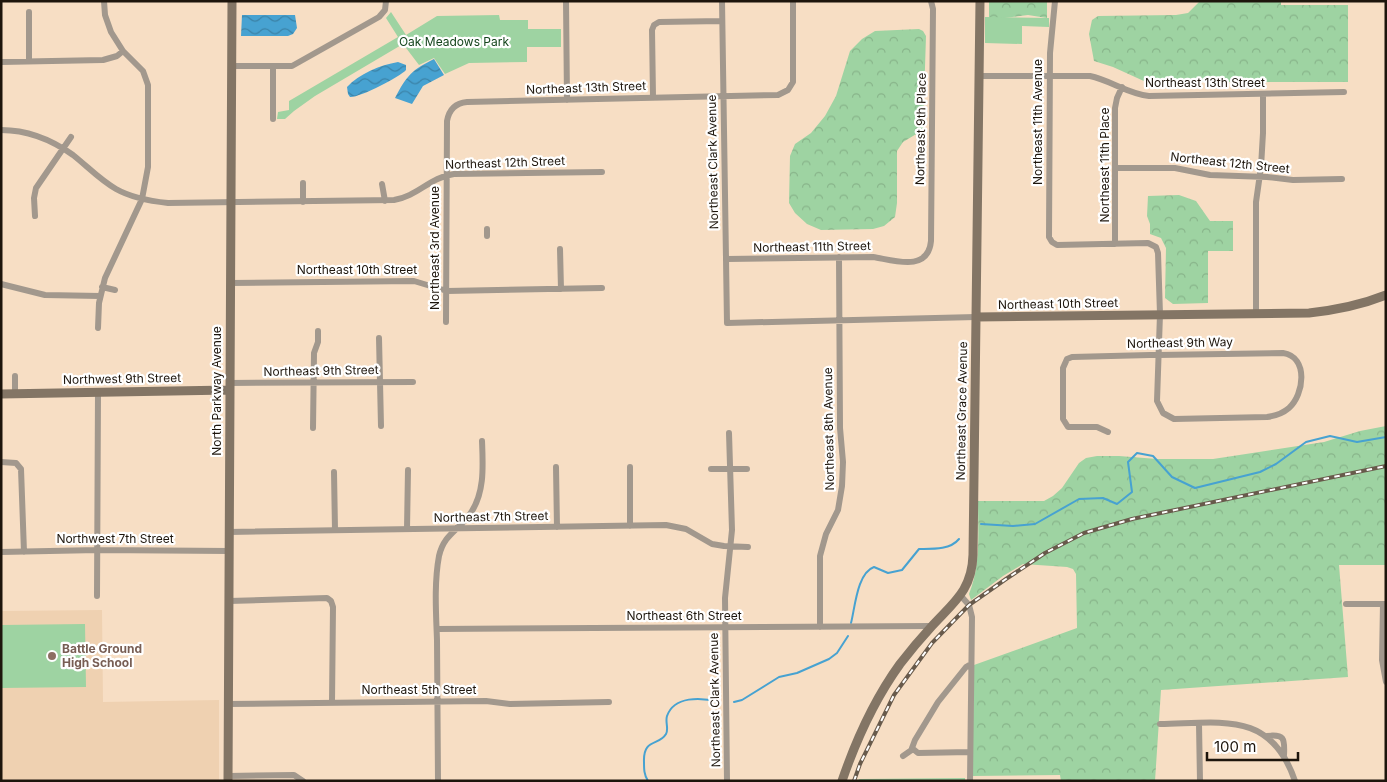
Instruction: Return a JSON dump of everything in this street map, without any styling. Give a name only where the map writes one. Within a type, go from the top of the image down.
[{"type":"street","points":[[98,328],[102,287],[107,271],[142,199],[148,167],[148,85],[143,71],[123,51],[111,32],[105,15],[104,1]]},
{"type":"street","name":"North Parkway Avenue","points":[[228,778],[232,1]]},
{"type":"street","points":[[232,66],[292,66],[300,63],[379,16],[385,10],[386,1]]},
{"type":"street","points":[[566,1],[567,100]]},
{"type":"street","name":"Northeast Clark Avenue","points":[[722,1],[727,323]]},
{"type":"street","name":"Northeast 13th Street","points":[[446,175],[447,118],[457,104],[467,102],[653,97],[774,96],[788,90],[793,82],[793,1]]},
{"type":"street","name":"Northeast 9th Place","points":[[926,255],[931,241],[933,17],[931,1]]},
{"type":"street","name":"Northeast Grace Avenue","points":[[842,781],[858,738],[883,691],[900,664],[932,626],[961,596],[967,586],[973,564],[980,1]]},
{"type":"street","name":"Northeast 11th Avenue","points":[[1056,1],[1050,46],[1048,234],[1052,242],[1060,245],[1115,244]]},
{"type":"street","points":[[28,12],[29,61]]},
{"type":"street","points":[[653,97],[652,30],[654,25],[659,22],[722,21]]},
{"type":"street","points":[[1,62],[103,60],[117,56],[123,51]]},
{"type":"street","points":[[273,66],[274,118]]},
{"type":"street","name":"Northeast 13th Street","points":[[979,76],[1090,76],[1139,95],[1149,96],[1344,92]]},
{"type":"street","name":"Northeast 11th Place","points":[[1115,244],[1116,104],[1122,88]]},
{"type":"street","points":[[1256,314],[1256,202],[1263,134],[1263,95]]},
{"type":"street","name":"Northeast 12th Street","points":[[1,130],[31,134],[62,148],[105,182],[117,189],[142,199],[168,203],[385,201],[406,197],[417,192],[431,181],[446,175],[602,172]]},
{"type":"street","points":[[35,216],[34,198],[36,188],[71,137]]},
{"type":"street","name":"Northeast 12th Street","points":[[1115,168],[1175,168],[1210,175],[1301,181],[1342,179]]},
{"type":"street","name":"Northeast 3rd Avenue","points":[[446,175],[446,322]]},
{"type":"street","points":[[303,183],[303,202]]},
{"type":"street","points":[[382,184],[385,201]]},
{"type":"street","points":[[1115,244],[1148,243],[1156,247],[1158,253],[1160,314],[1158,355]]},
{"type":"street","points":[[560,249],[561,289]]},
{"type":"street","name":"Northeast 11th Street","points":[[727,259],[873,257],[913,262],[926,255]]},
{"type":"street","name":"Northeast 8th Avenue","points":[[820,627],[820,556],[826,534],[838,510],[842,486],[839,257]]},
{"type":"street","name":"Northeast 10th Street","points":[[231,283],[414,281],[446,291],[602,288]]},
{"type":"street","points":[[1,284],[45,295],[100,296]]},
{"type":"street","points":[[102,287],[114,290]]},
{"type":"street","name":"Northeast 10th Street","points":[[727,323],[1334,311],[1359,305],[1386,295]]},
{"type":"street","points":[[313,428],[314,353],[318,342],[318,330]]},
{"type":"street","points":[[379,338],[380,426]]},
{"type":"street","name":"Northeast 9th Way","points":[[1108,432],[1097,427],[1068,427],[1064,423],[1064,368],[1067,359],[1072,357],[1158,355],[1283,353],[1293,356],[1299,364],[1301,371],[1300,391],[1292,404],[1281,414],[1267,417],[1174,419],[1163,413],[1158,401],[1158,355]]},
{"type":"street","points":[[15,376],[15,394]]},
{"type":"street","name":"Northeast 9th Street","points":[[229,387],[314,382],[413,382]]},
{"type":"street","name":"Northwest 9th Street","points":[[1,394],[229,387]]},
{"type":"street","points":[[98,392],[98,596]]},
{"type":"street","name":"Northeast Clark Avenue","points":[[727,781],[725,587],[732,530],[729,433]]},
{"type":"street","points":[[438,781],[437,629],[439,558],[444,540],[471,513],[480,492],[483,471],[482,441]]},
{"type":"street","points":[[1,462],[13,462],[19,465],[22,472],[24,552]]},
{"type":"street","points":[[556,467],[557,527]]},
{"type":"street","points":[[630,467],[630,526]]},
{"type":"street","points":[[712,469],[748,469]]},
{"type":"street","points":[[407,529],[408,470]]},
{"type":"street","points":[[334,472],[335,530]]},
{"type":"street","name":"Northeast 7th Street","points":[[229,532],[666,525],[681,527],[712,544],[748,547]]},
{"type":"street","name":"Northwest 7th Street","points":[[1,552],[98,550],[229,551]]},
{"type":"street","points":[[961,596],[969,605],[972,617],[970,781]]},
{"type":"street","points":[[229,601],[327,598],[331,600],[332,702]]},
{"type":"street","points":[[1346,604],[1384,604],[1382,660],[1386,682]]},
{"type":"street","name":"Northeast 6th Street","points":[[437,629],[932,626]]},
{"type":"street","points":[[913,750],[913,743],[938,702],[966,667],[971,664]]},
{"type":"street","name":"Northeast 5th Street","points":[[228,704],[486,701],[510,704],[609,702]]},
{"type":"street","points":[[1160,724],[1240,724],[1254,729],[1267,736],[1279,747],[1284,754],[1295,781]]},
{"type":"street","points":[[1199,724],[1200,781]]},
{"type":"street","points":[[913,750],[918,752],[970,752]]},
{"type":"street","points":[[903,756],[913,750]]},
{"type":"street","points":[[228,778],[294,775],[303,781]]},
{"type":"shaded area","name":"Battle Ground High School","points":[[102,610],[103,702],[219,700],[219,781],[1,781],[1,611]]},
{"type":"green space","points":[[989,1],[1047,1],[1047,18],[1028,15],[989,20]]},
{"type":"green space","points":[[1200,1],[1281,1],[1281,5],[1348,5],[1348,82],[1146,82],[1113,67],[1094,61],[1089,34],[1092,20],[1098,16],[1176,15],[1188,13]]},
{"type":"green space","name":"Oak Meadows Park","points":[[391,12],[406,35],[437,16],[499,15],[500,20],[528,20],[528,29],[561,29],[561,47],[527,47],[527,62],[469,63],[445,74],[434,58],[419,65],[403,44],[315,96],[285,119],[277,119],[278,112],[289,110],[289,101],[398,37],[386,18]]},
{"type":"green space","points":[[985,17],[1049,18],[1049,27],[1022,26],[1022,44],[985,43]]},
{"type":"green space","points":[[919,29],[926,36],[923,130],[903,142],[897,151],[897,203],[895,217],[884,226],[873,229],[821,230],[807,224],[795,213],[789,203],[790,156],[795,144],[811,133],[825,116],[836,96],[850,51],[862,39],[875,31]]},
{"type":"green space","points":[[1179,195],[1196,201],[1210,221],[1233,221],[1233,251],[1208,251],[1208,303],[1173,304],[1165,298],[1166,248],[1161,238],[1150,234],[1150,224],[1147,216],[1148,196]]},
{"type":"green space","points":[[1386,426],[1386,565],[1339,565],[1348,677],[1161,690],[1155,781],[1061,781],[1060,775],[972,776],[974,665],[1077,628],[1076,574],[1073,569],[1067,567],[1023,564],[1003,576],[971,600],[969,594],[973,583],[978,548],[978,501],[1044,501],[1062,488],[1079,463],[1086,458],[1119,456],[1157,459],[1213,459],[1324,442],[1360,431]]},
{"type":"green space","points":[[85,624],[86,687],[1,688],[1,625]]},
{"type":"green space","points":[[965,778],[965,781],[858,781],[859,779]]},
{"type":"water","points":[[242,15],[295,15],[297,28],[293,34],[288,36],[241,36]]},
{"type":"water","points":[[434,59],[444,75],[423,86],[412,104],[395,98],[411,74],[420,66]]},
{"type":"water","points":[[398,62],[406,65],[406,70],[370,91],[350,97],[347,87],[352,82],[377,68]]},
{"type":"waterway","points":[[981,524],[1013,526],[1035,524],[1079,499],[1103,498],[1117,504],[1132,492],[1128,462],[1137,453],[1153,456],[1172,477],[1195,488],[1260,472],[1276,464],[1306,442],[1330,436],[1357,442],[1386,437]]},
{"type":"waterway","points":[[851,623],[860,583],[868,571],[874,567],[888,573],[902,570],[919,549],[946,547],[959,539]]},
{"type":"waterway","points":[[734,702],[742,700],[779,677],[797,673],[829,659],[837,653],[848,636]]},
{"type":"waterway","points":[[648,781],[644,772],[644,754],[649,746],[663,738],[666,734],[667,716],[671,709],[682,701],[704,699],[718,702]]},
{"type":"railway","points":[[854,781],[860,764],[894,695],[932,643],[969,605],[1045,553],[1084,533],[1132,519],[1386,466]]},
{"type":"place","name":"Battle Ground High School","points":[[52,656]]}]
